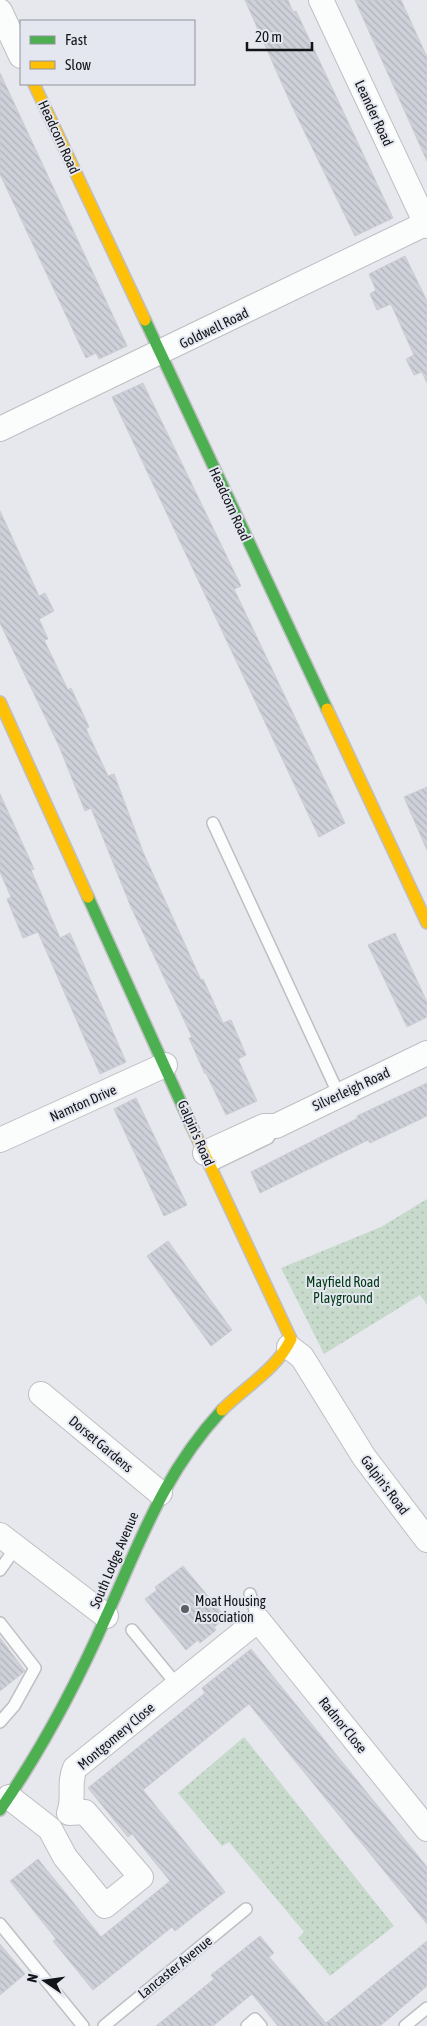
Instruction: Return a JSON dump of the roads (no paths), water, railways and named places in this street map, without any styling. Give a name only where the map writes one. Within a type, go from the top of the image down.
[{"type":"street","name":"Leander Road","points":[[321,0],[427,224]]},
{"type":"street","points":[[0,11],[20,54]]},
{"type":"street","name":"Headcorn Road","points":[[34,85],[427,923]]},
{"type":"street","name":"Goldwell Road","points":[[0,429],[160,354],[427,224]]},
{"type":"street","name":"Galpin's Road","points":[[0,702],[207,1159],[290,1331],[289,1347],[302,1357],[364,1457],[427,1540]]},
{"type":"street","name":"Silverleigh Road","points":[[207,1159],[264,1126],[276,1126],[427,1053]]},
{"type":"street","name":"Namton Drive","points":[[0,1140],[165,1065]]},
{"type":"street","name":"South Lodge Avenue","points":[[5,1804],[64,1704],[106,1616],[160,1493],[206,1427],[289,1347]]},
{"type":"street","name":"Dorset Gardens","points":[[41,1394],[160,1493]]},
{"type":"street","points":[[8,1541],[106,1616]]},
{"type":"street","name":"Montgomery Close","points":[[69,1813],[73,1801],[71,1780],[75,1768],[258,1620]]},
{"type":"street","name":"Radnor Close","points":[[258,1620],[427,1829]]},
{"type":"street","points":[[5,1804],[50,1829],[65,1857],[105,1906],[141,1877],[85,1812],[69,1813],[50,1829]]},
{"type":"lane","points":[[213,823],[338,1095]]},
{"type":"lane","points":[[0,1570],[8,1541]]},
{"type":"lane","points":[[250,1594],[258,1620]]},
{"type":"lane","points":[[0,1623],[36,1668],[14,1706],[0,1722]]},
{"type":"lane","points":[[132,1630],[177,1685]]},
{"type":"lane","name":"Lancaster Avenue","points":[[104,2026],[246,1909]]},
{"type":"lane","points":[[0,1924],[82,2026]]},
{"type":"lane","points":[[405,2026],[427,2008]]},
{"type":"lane","points":[[247,2026],[255,2019],[261,2026]]},
{"type":"place","name":"Moat Housing Association","points":[[185,1609]]},
{"type":"park label","name":"Mayfield Road Playground","points":[[343,1290]]}]
